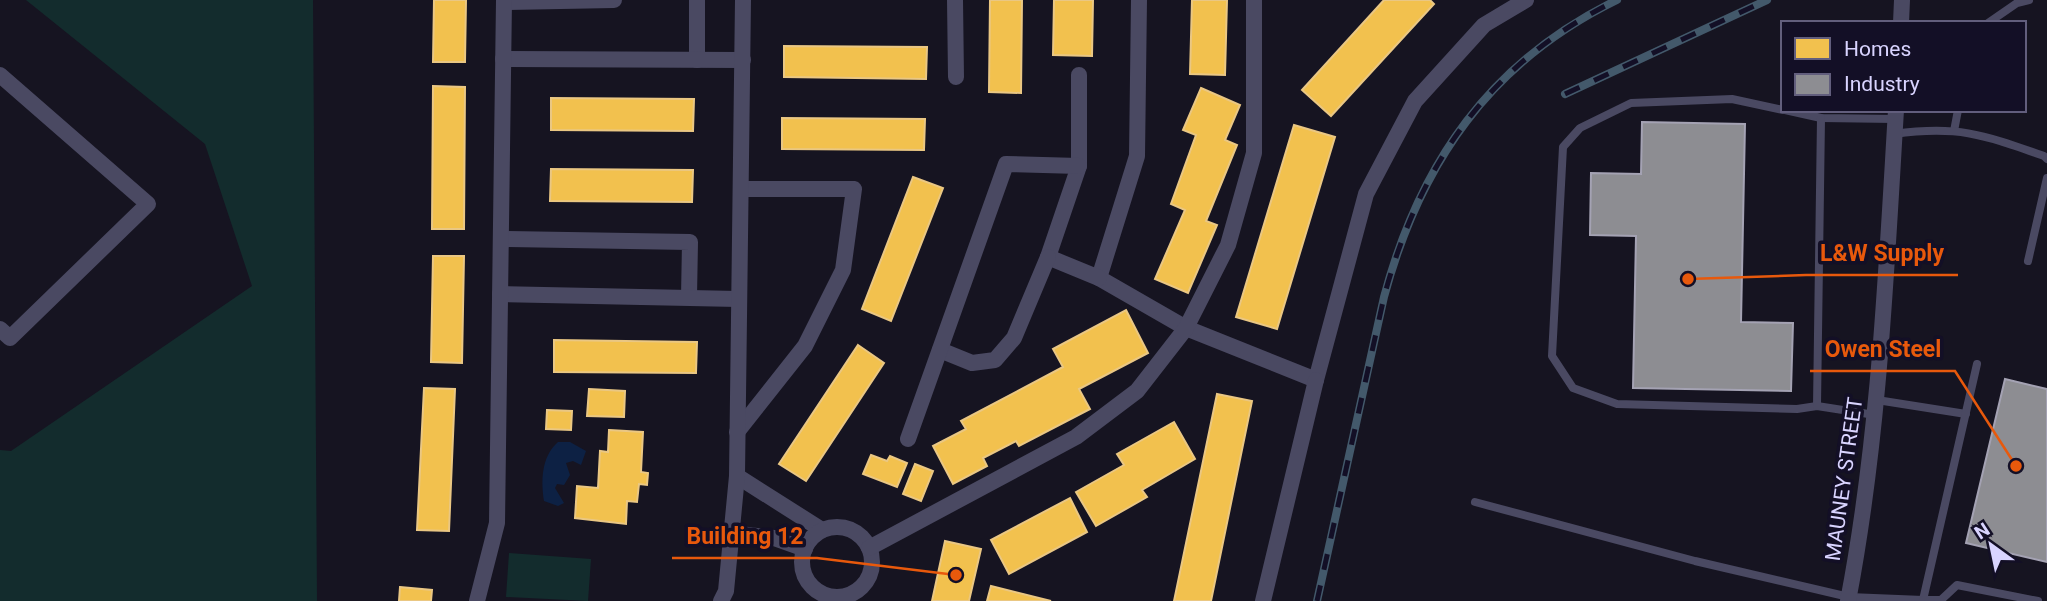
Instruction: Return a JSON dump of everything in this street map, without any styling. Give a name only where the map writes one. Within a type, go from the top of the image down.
[{"type":"street","points":[[477,601],[497,523],[504,1],[614,0]]},
{"type":"street","points":[[697,0],[697,60]]},
{"type":"street","points":[[721,601],[726,591],[737,476],[743,0]]},
{"type":"street","points":[[955,0],[956,77]]},
{"type":"street","points":[[1099,278],[1137,156],[1139,0]]},
{"type":"street","points":[[869,548],[1076,437],[1137,391],[1186,328],[1228,245],[1254,153],[1254,0]]},
{"type":"street","points":[[1263,601],[1315,380],[1366,194],[1415,101],[1484,25],[1526,0]]},
{"type":"street","points":[[1901,21],[1902,0]]},
{"type":"street","points":[[503,59],[743,60]]},
{"type":"street","points":[[0,75],[148,204],[5,334]]},
{"type":"street","points":[[940,350],[972,363],[995,360],[1014,338],[1048,257],[1079,166],[1079,75]]},
{"type":"street","name":"MAUNEY STREET","points":[[1849,599],[1869,472],[1876,407],[1895,121]]},
{"type":"street","points":[[908,439],[1006,164],[1079,166]]},
{"type":"street","points":[[737,432],[805,346],[843,270],[854,188],[742,189]]},
{"type":"street","points":[[501,239],[690,242],[689,297]]},
{"type":"street","points":[[1048,257],[1099,278],[1186,328],[1315,380]]},
{"type":"street","points":[[500,293],[738,299]]},
{"type":"street","points":[[737,476],[821,530]]},
{"type":"street","points":[[844,527],[863,539],[869,548],[871,571],[858,590],[836,599],[824,595],[806,580],[802,569],[805,549],[812,537],[821,530],[844,527]]},
{"type":"street","points":[[731,533],[774,537],[805,549]]},
{"type":"lane","points":[[1991,21],[2017,3],[2029,0]]},
{"type":"lane","points":[[1781,109],[1732,99],[1631,103],[1580,128],[1563,147],[1552,356],[1573,388],[1617,404],[1797,409],[1817,406],[1876,407],[1966,414]]},
{"type":"lane","points":[[1793,112],[1821,118],[1895,121],[1928,129],[1975,132],[2047,159]]},
{"type":"lane","points":[[1954,131],[1958,112]]},
{"type":"lane","points":[[1817,406],[1821,118]]},
{"type":"lane","points":[[2028,261],[2047,178]]},
{"type":"lane","points":[[1923,600],[1977,364]]},
{"type":"lane","points":[[1475,502],[1849,599],[1941,601],[1957,585],[2038,601]]},
{"type":"green space","points":[[26,0],[313,0],[317,601],[0,601],[0,450],[11,451],[252,286],[205,144]]},
{"type":"green space","points":[[509,553],[591,559],[588,601],[506,597]]},
{"type":"water","points":[[558,442],[570,442],[586,451],[581,465],[573,461],[566,463],[570,475],[564,485],[557,484],[555,488],[564,503],[558,506],[544,501],[543,485],[545,462]]},
{"type":"building: Homes","points":[[434,0],[466,0],[465,62],[433,62]]},
{"type":"building: Homes","points":[[990,0],[1022,0],[1021,93],[989,92]]},
{"type":"building: Homes","points":[[1054,0],[1093,0],[1092,56],[1053,55]]},
{"type":"building: Homes","points":[[1192,0],[1227,0],[1225,75],[1190,74]]},
{"type":"building: Homes","points":[[1384,0],[1430,0],[1434,4],[1331,116],[1302,90]]},
{"type":"building: Homes","points":[[784,46],[927,47],[926,79],[784,77]]},
{"type":"building: Homes","points":[[433,86],[465,87],[464,229],[432,229]]},
{"type":"building: Homes","points":[[1201,88],[1240,105],[1225,140],[1237,145],[1206,221],[1217,225],[1188,293],[1155,279],[1185,210],[1171,204],[1196,135],[1183,130]]},
{"type":"building: Homes","points":[[551,98],[694,99],[693,131],[551,130]]},
{"type":"building: Homes","points":[[782,118],[925,119],[924,150],[782,149]]},
{"type":"building: Homes","points":[[1294,125],[1335,137],[1277,329],[1236,317]]},
{"type":"building: Homes","points":[[551,169],[693,170],[692,202],[550,201]]},
{"type":"building: Homes","points":[[913,177],[943,188],[891,321],[862,309]]},
{"type":"building: Homes","points":[[433,256],[464,256],[462,363],[431,362]]},
{"type":"building: Homes","points":[[1126,310],[1148,353],[1079,389],[1090,409],[1019,446],[1016,441],[983,458],[987,466],[953,484],[933,446],[966,429],[961,421],[1063,367],[1053,349]]},
{"type":"building: Homes","points":[[554,340],[697,342],[696,373],[554,372]]},
{"type":"building: Homes","points":[[858,345],[884,363],[806,481],[779,464]]},
{"type":"building: Homes","points":[[424,388],[455,389],[449,531],[417,530]]},
{"type":"building: Homes","points":[[589,389],[625,391],[624,417],[587,416]]},
{"type":"building: Homes","points":[[1217,394],[1252,401],[1211,601],[1174,601]]},
{"type":"building: Homes","points":[[547,410],[572,411],[571,430],[546,429]]},
{"type":"building: Homes","points":[[1174,422],[1195,459],[1142,490],[1147,497],[1096,526],[1076,492],[1124,465],[1117,454]]},
{"type":"building: Homes","points":[[609,430],[643,432],[641,472],[648,473],[647,485],[639,484],[637,502],[627,501],[626,524],[575,518],[577,486],[598,488],[600,451],[608,452]]},
{"type":"building: Homes","points":[[871,455],[887,461],[890,456],[907,463],[897,487],[863,474]]},
{"type":"building: Homes","points":[[915,464],[933,471],[921,501],[903,494]]},
{"type":"building: Homes","points":[[1070,498],[1087,532],[1009,574],[991,540]]},
{"type":"building: Homes","points":[[945,541],[981,549],[969,601],[932,601]]},
{"type":"building: Homes","points":[[991,586],[1051,601],[987,601]]},
{"type":"building: Homes","points":[[400,587],[432,590],[431,601],[399,601]]},
{"type":"building: Industry","points":[[1642,122],[1745,124],[1741,322],[1793,323],[1791,391],[1633,388],[1636,236],[1590,235],[1591,173],[1641,174]]},
{"type":"building: Industry","points":[[2005,379],[2047,389],[2047,562],[1966,543]]},
{"type":"railway","points":[[1317,601],[1384,297],[1399,248],[1418,203],[1440,160],[1466,122],[1497,86],[1532,54],[1572,25],[1617,0]]},
{"type":"railway","points":[[1565,94],[1767,0]]},
{"type":"place","name":"L&W Supply","points":[[1688,279]]},
{"type":"place","name":"Owen Steel","points":[[2016,466]]},
{"type":"place","name":"Building 12","points":[[956,575]]}]
